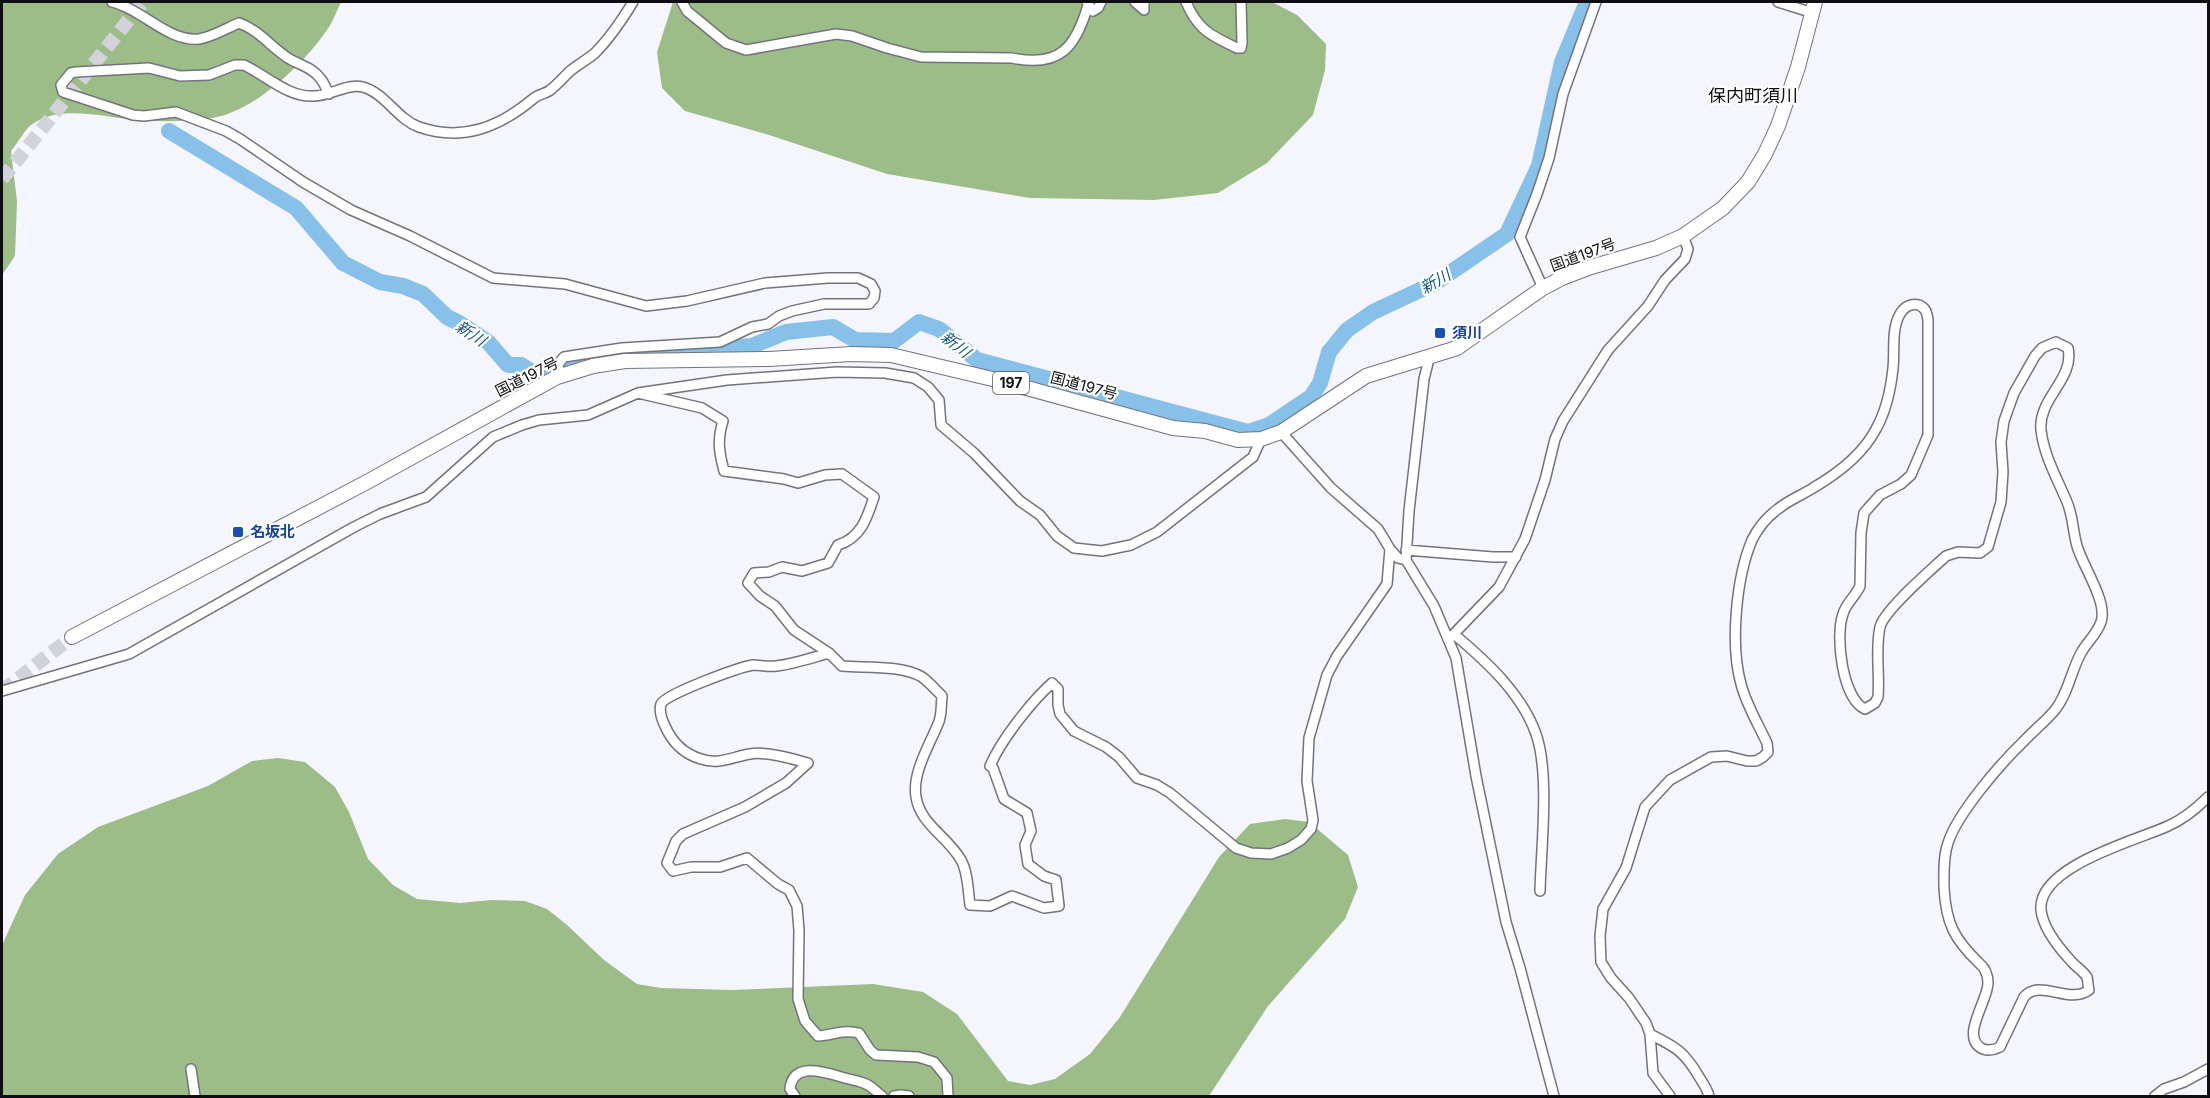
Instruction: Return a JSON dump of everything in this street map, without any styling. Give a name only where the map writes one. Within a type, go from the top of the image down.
[{"type":"highway","name":"国道197号","points":[[72,637],[357,487],[557,377],[593,366],[625,361],[769,359],[851,354],[891,355],[1001,381],[1173,428],[1205,431],[1238,440],[1261,439],[1281,432],[1366,376],[1457,348],[1543,288],[1562,278],[1683,237],[1723,208],[1748,182],[1778,126],[1814,7]]},
{"type":"street","points":[[112,2],[125,5],[160,27],[189,39],[202,39],[239,23],[248,26],[288,58],[312,70],[321,78],[329,94]]},
{"type":"street","points":[[557,377],[559,363],[564,357],[622,348],[720,342],[752,327],[768,324],[792,311],[824,304],[869,304],[874,298],[875,291],[871,284],[858,278],[828,278],[765,283],[687,301],[646,306],[565,284],[493,278],[410,236],[351,210],[303,182],[240,139],[200,120],[176,112],[133,115],[63,92],[60,88],[64,79],[76,72],[113,71],[133,67],[150,68],[180,76],[209,75],[235,64],[244,65],[259,72],[291,93],[313,97],[356,85],[367,88],[409,122],[419,127],[453,133],[470,132],[508,117],[533,98],[550,91],[572,70],[593,55],[633,2]]},
{"type":"street","points":[[682,2],[687,11],[726,43],[746,50],[836,34],[852,36],[921,57],[1012,58],[1025,61],[1043,60],[1066,50],[1074,42],[1088,3]]},
{"type":"street","points":[[1088,3],[1093,11],[1101,2]]},
{"type":"street","points":[[1135,2],[1144,10],[1144,2]]},
{"type":"street","points":[[1186,2],[1198,25],[1208,35],[1237,48],[1241,48],[1242,43],[1241,2]]},
{"type":"street","points":[[1543,288],[1520,237],[1538,194],[1549,158],[1563,94],[1596,2]]},
{"type":"street","points":[[1778,2],[1814,7]]},
{"type":"street","points":[[1452,637],[1498,587],[1516,557],[1525,539],[1545,480],[1555,438],[1563,421],[1608,350],[1648,306],[1665,280],[1685,259],[1688,249],[1683,237]]},
{"type":"street","points":[[1670,1096],[1653,1073],[1650,1034],[1641,1014],[1611,978],[1601,962],[1600,936],[1603,909],[1626,868],[1645,807],[1664,787],[1684,772],[1711,757],[1727,756],[1756,761],[1768,752],[1767,742],[1741,685],[1737,659],[1737,621],[1742,572],[1752,540],[1767,518],[1786,502],[1812,489],[1834,474],[1868,441],[1876,429],[1886,403],[1893,370],[1895,330],[1901,312],[1908,306],[1916,304],[1922,306],[1928,320],[1929,427],[1911,475],[1901,484],[1880,495],[1868,507],[1861,522],[1860,586],[1845,608],[1840,624],[1842,663],[1854,699],[1859,706],[1865,709],[1875,703],[1878,697],[1880,628],[1892,607],[1946,556],[1958,552],[1980,554],[1988,546],[2002,495],[2001,442],[2004,421],[2014,393],[2035,356],[2042,348],[2056,342],[2068,348],[2070,362],[2043,410],[2040,419],[2042,437],[2051,467],[2068,503],[2077,547],[2102,605],[2101,622],[2082,652],[2056,709],[2021,743],[1982,790],[1958,822],[1947,846],[1944,883],[1949,922],[1958,942],[1982,966],[1988,982],[1984,1000],[1974,1024],[1974,1041],[1980,1047],[1995,1050],[2000,1047],[2024,997],[2030,991],[2036,989],[2073,995],[2084,994],[2089,990],[2087,978],[2066,956],[2048,929],[2041,912],[2041,900],[2048,889],[2064,874],[2090,857],[2187,817],[2208,797]]},
{"type":"street","points":[[720,342],[722,359]]},
{"type":"street","points":[[1430,355],[1424,379],[1406,555],[1452,637],[1478,787],[1506,922],[1554,1096]]},
{"type":"street","points":[[2,691],[129,654],[354,527],[380,514],[426,497],[493,437],[538,420],[588,415],[638,393],[727,380],[837,372],[885,373],[914,378],[928,387],[939,400],[941,425],[974,453],[1020,501],[1040,515],[1057,536],[1074,548],[1102,551],[1131,545],[1157,532],[1253,457],[1261,439]]},
{"type":"street","points":[[638,393],[702,408],[723,421],[718,450],[724,471],[798,483],[825,475],[842,474],[874,497],[866,522],[851,541],[838,545],[828,563],[802,571],[782,567],[769,572],[754,573],[748,583],[760,596],[775,606],[794,630],[829,653],[842,666],[891,669],[917,674],[942,696],[939,722],[915,779],[916,798],[920,812],[962,861],[969,905],[990,906],[1012,896],[1044,908],[1059,906],[1056,880],[1044,876],[1028,864],[1025,845],[1032,831],[1027,813],[1004,799],[993,768],[990,766],[1012,730],[1035,699],[1052,683],[1058,689],[1060,714],[1074,731],[1119,756],[1137,778],[1157,785],[1170,793],[1236,848],[1251,853],[1271,854],[1301,840],[1311,829],[1313,820],[1306,781],[1309,738],[1327,675],[1337,656],[1388,584],[1389,549]]},
{"type":"street","points":[[1281,432],[1331,488],[1378,529],[1389,549],[1398,558],[1406,555],[1516,557]]},
{"type":"street","points":[[1452,637],[1502,679],[1516,696],[1536,735],[1542,757],[1543,789],[1540,891]]},
{"type":"street","points":[[829,653],[772,667],[752,665],[665,699],[661,705],[662,720],[669,735],[686,752],[700,759],[723,761],[752,753],[783,756],[808,763],[786,783],[745,807],[683,834],[676,841],[667,863],[674,871],[691,867],[720,867],[747,858],[778,884],[789,890],[797,906],[798,999],[805,1021],[818,1036],[848,1030],[859,1033],[876,1055],[918,1057],[934,1062],[947,1078],[948,1096]]},
{"type":"street","points":[[1650,1034],[1675,1047],[1689,1058],[1709,1096]]},
{"type":"street","points":[[191,1069],[195,1096]]},
{"type":"street","points":[[2155,1096],[2164,1089],[2184,1082],[2208,1069]]},
{"type":"street","points":[[795,1096],[790,1089],[793,1079],[808,1070],[866,1084],[882,1096]]},
{"type":"street","points":[[894,1096],[909,1096]]},
{"type":"green space","points":[[2,2],[341,2],[329,27],[297,66],[254,101],[225,115],[194,120],[159,121],[72,113],[46,117],[31,125],[11,151],[17,201],[15,256],[2,275]]},
{"type":"green space","points":[[673,2],[1272,2],[1297,15],[1326,44],[1325,70],[1313,115],[1267,163],[1218,193],[1154,200],[1030,198],[887,174],[766,134],[685,111],[662,88],[657,52]]},
{"type":"green space","points":[[278,758],[305,762],[335,787],[349,812],[368,859],[393,885],[417,899],[460,903],[492,900],[525,901],[547,909],[604,960],[637,984],[661,988],[732,990],[873,984],[923,992],[957,1014],[1008,1081],[1030,1085],[1055,1079],[1090,1054],[1120,1017],[1219,857],[1250,824],[1285,819],[1309,822],[1348,855],[1358,887],[1345,919],[1268,1006],[1209,1096],[2,1096],[3,943],[25,895],[58,854],[98,827],[208,786],[252,761]]},
{"type":"waterway","name":"新川","points":[[169,131],[296,208],[343,263],[380,282],[403,286],[423,294],[447,317],[488,342],[508,365],[521,365],[535,374],[621,355],[752,346],[786,332],[833,327],[855,340],[894,341],[919,322],[939,329],[977,360],[1248,432],[1269,425],[1311,397],[1320,383],[1329,352],[1347,330],[1373,312],[1435,283],[1507,234],[1539,166],[1562,62],[1587,2]]},
{"type":"tunnel","points":[[2,179],[143,2]]},
{"type":"tunnel","points":[[2,691],[72,637]]},
{"type":"place","name":"須川","points":[[1440,333]]},
{"type":"place","name":"名坂北","points":[[238,532]]},
{"type":"district","name":"保内町須川","points":[[1753,96]]}]
